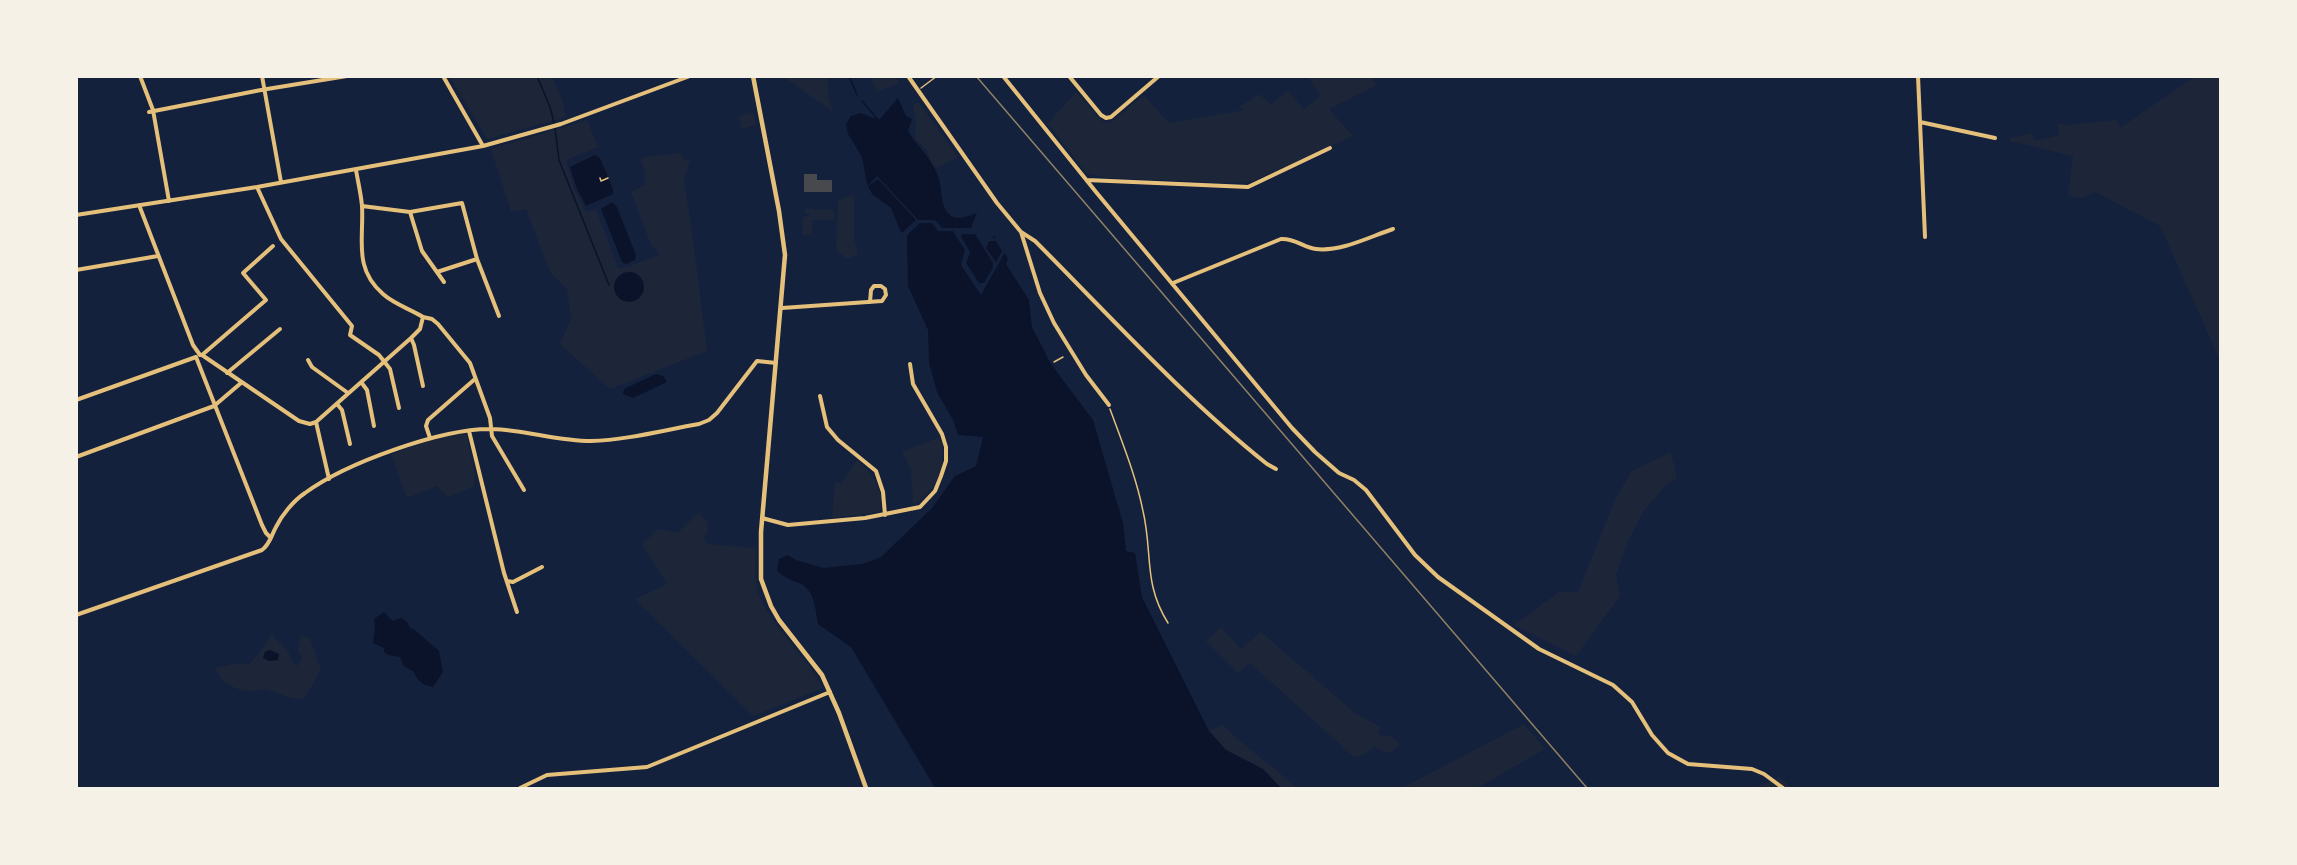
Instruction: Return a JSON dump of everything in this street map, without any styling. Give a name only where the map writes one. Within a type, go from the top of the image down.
[{"type":"street","points":[[140,76],[151,111],[169,201]]},
{"type":"street","points":[[262,76],[281,182]]},
{"type":"street","points":[[151,111],[347,76]]},
{"type":"street","points":[[443,76],[483,146]]},
{"type":"street","points":[[76,215],[257,187],[483,146],[561,124],[690,76]]},
{"type":"street","points":[[753,76],[785,255],[762,518],[761,579],[779,620],[822,675],[866,789]]},
{"type":"street","points":[[908,76],[997,203],[1021,232],[1035,241],[1143,353],[1219,424],[1276,469]]},
{"type":"street","points":[[1003,76],[1086,180],[1292,428],[1315,452],[1366,490],[1415,555],[1438,577],[1539,649],[1613,685],[1632,702],[1652,735],[1677,760],[1703,766],[1752,769],[1764,774],[1783,789]]},
{"type":"street","points":[[1069,76],[1101,116],[1106,118],[1111,117],[1159,76]]},
{"type":"street","points":[[1918,76],[1925,237]]},
{"type":"street","points":[[1920,122],[1995,138]]},
{"type":"street","points":[[1086,180],[1248,187],[1330,148]]},
{"type":"street","points":[[356,170],[362,206],[361,254],[372,282],[384,295],[423,317],[432,319],[470,363],[490,418],[492,436],[524,490]]},
{"type":"street","points":[[257,187],[275,230],[351,326],[350,335],[385,361],[390,369],[399,408]]},
{"type":"street","points":[[362,206],[410,212],[462,203],[477,259],[499,316]]},
{"type":"street","points":[[139,205],[194,345],[202,355],[299,421],[310,424],[316,422],[411,338],[420,329],[423,317]]},
{"type":"street","points":[[410,212],[422,251],[444,282]]},
{"type":"street","points":[[1173,283],[1281,239],[1290,239],[1314,249],[1331,250],[1393,229]]},
{"type":"street","points":[[1021,232],[1040,292],[1054,323],[1086,375],[1109,405]]},
{"type":"street","points":[[76,400],[202,355],[266,300],[243,273],[273,246]]},
{"type":"street","points":[[76,270],[158,256]]},
{"type":"street","points":[[437,272],[477,259]]},
{"type":"street","points":[[782,308],[870,302],[882,301],[886,295],[885,289],[881,286],[874,286],[871,290],[870,302]]},
{"type":"street","points":[[227,373],[280,329]]},
{"type":"street","points":[[411,338],[423,386]]},
{"type":"street","points":[[196,357],[262,525],[271,538]]},
{"type":"street","points":[[308,360],[312,367],[348,393]]},
{"type":"street","points":[[76,615],[262,550],[290,507],[304,493],[375,457],[430,438],[469,431],[491,429],[591,441],[699,424],[717,414],[757,361],[776,363]]},
{"type":"street","points":[[762,518],[788,525],[885,515],[920,507],[935,490],[945,461],[946,447],[942,434],[913,384],[910,364]]},
{"type":"street","points":[[430,438],[426,426],[428,420],[476,379]]},
{"type":"street","points":[[361,382],[367,390],[374,426]]},
{"type":"street","points":[[76,457],[214,406],[241,383]]},
{"type":"street","points":[[820,396],[827,427],[838,440],[876,471],[883,492],[885,515]]},
{"type":"street","points":[[337,404],[342,410],[350,444]]},
{"type":"street","points":[[316,422],[329,479]]},
{"type":"street","points":[[469,431],[517,612]]},
{"type":"street","points":[[507,581],[513,582],[542,567]]},
{"type":"street","points":[[520,789],[547,775],[647,767],[830,691]]},
{"type":"path","points":[[918,89],[937,76]]},
{"type":"path","points":[[600,178],[601,181],[609,178]]},
{"type":"path","points":[[1054,362],[1063,357]]},
{"type":"path","points":[[1109,405],[1144,512],[1150,583],[1160,610],[1168,623]]},
{"type":"shaded area","points":[[450,77],[552,77],[562,99],[566,117],[487,139]]},
{"type":"shaded area","points":[[784,77],[828,77],[828,94],[833,112]]},
{"type":"shaded area","points":[[871,77],[896,77],[899,83],[877,92]]},
{"type":"shaded area","points":[[1372,77],[1377,85],[1329,109],[1353,136],[1253,181],[1230,183],[1107,178],[1086,173],[1048,123],[1076,92],[1103,122],[1109,123],[1144,95],[1169,123],[1244,110],[1241,106],[1259,94],[1271,104],[1288,91],[1304,109],[1320,96],[1309,78]]},
{"type":"shaded area","points":[[2194,77],[2220,77],[2220,360],[2160,226],[2095,192],[2082,198],[2068,196],[2073,156],[2010,141],[2010,138],[2032,133],[2034,141],[2059,135],[2057,124],[2063,123],[2065,125],[2117,120],[2120,128]]},
{"type":"shaded area","points":[[898,98],[906,116],[912,119],[908,131],[936,171],[945,210],[956,218],[977,213],[971,228],[981,241],[995,236],[1008,259],[1006,264],[1029,300],[1032,327],[1051,364],[1093,420],[1123,523],[1126,551],[1135,553],[1142,597],[1209,731],[1226,750],[1263,769],[1281,788],[935,788],[851,647],[818,624],[813,598],[806,587],[785,577],[777,570],[779,559],[788,555],[796,560],[823,568],[862,564],[881,557],[932,508],[955,476],[976,466],[983,437],[958,435],[954,422],[937,392],[929,363],[928,330],[908,286],[907,238],[900,230],[891,208],[872,194],[867,184],[862,157],[848,134],[846,124],[851,116],[861,113],[879,120]]},
{"type":"shaded area","points":[[919,102],[958,157],[939,167],[932,166],[927,150],[915,139],[916,122],[913,105]]},
{"type":"shaded area","points":[[753,113],[756,125],[742,129],[739,116]]},
{"type":"shaded area","points":[[587,120],[598,147],[566,160],[574,188],[586,212],[596,209],[618,268],[659,255],[656,248],[652,247],[631,192],[645,185],[645,172],[641,161],[644,157],[682,153],[683,159],[690,160],[684,180],[707,351],[610,389],[560,344],[571,319],[567,289],[550,272],[526,209],[511,212],[491,149]]},
{"type":"shaded area","points":[[595,155],[600,158],[613,194],[586,206],[577,189],[570,167]]},
{"type":"shaded area","points":[[854,194],[854,239],[858,255],[847,259],[836,250],[838,200]]},
{"type":"shaded area","points":[[612,202],[617,207],[636,255],[635,260],[626,264],[622,262],[601,209]]},
{"type":"shaded area","points":[[805,209],[834,210],[834,220],[812,220],[812,235],[802,235],[803,217],[809,216],[809,213],[805,213]]},
{"type":"shaded area","points":[[629,272],[640,276],[644,287],[640,298],[629,302],[618,298],[614,287],[618,276]]},
{"type":"shaded area","points":[[656,374],[663,376],[667,382],[633,398],[623,394],[624,389]]},
{"type":"shaded area","points":[[466,432],[475,477],[473,487],[448,497],[437,486],[407,498],[391,454],[432,439]]},
{"type":"shaded area","points":[[937,438],[942,443],[940,472],[933,487],[913,506],[911,469],[902,452]]},
{"type":"shaded area","points":[[1671,452],[1677,478],[1666,485],[1643,512],[1628,541],[1616,575],[1620,596],[1576,656],[1514,625],[1559,592],[1578,592],[1616,497],[1632,471]]},
{"type":"shaded area","points":[[857,460],[868,471],[879,489],[880,512],[832,518],[835,482],[841,483]]},
{"type":"shaded area","points":[[699,512],[707,521],[707,533],[704,537],[707,544],[756,548],[756,584],[759,595],[772,619],[808,664],[823,688],[753,716],[635,599],[667,584],[642,544],[658,529],[677,533]]},
{"type":"shaded area","points":[[384,612],[393,621],[400,618],[405,620],[410,628],[439,651],[443,672],[433,687],[421,682],[414,672],[404,666],[400,657],[388,655],[384,652],[384,648],[373,643],[374,619]]},
{"type":"shaded area","points":[[1221,627],[1241,649],[1261,632],[1356,714],[1381,727],[1378,733],[1381,736],[1392,737],[1399,745],[1387,752],[1375,746],[1362,756],[1354,757],[1250,663],[1238,673],[1206,641]]},
{"type":"shaded area","points":[[271,634],[288,651],[293,663],[297,666],[302,659],[298,650],[301,635],[310,638],[321,670],[304,699],[267,690],[238,689],[224,681],[217,673],[215,668],[239,663],[249,665]]},
{"type":"shaded area","points":[[270,650],[279,654],[278,660],[269,661],[263,658],[265,652]]},
{"type":"shaded area","points":[[1524,724],[1545,749],[1477,788],[1402,788]]},
{"type":"shaded area","points":[[1223,725],[1297,788],[1281,788],[1263,769],[1226,750],[1209,731]]},
{"type":"shaded area","points":[[1780,777],[1792,788],[1754,788]]},
{"type":"pier","points":[[877,176],[918,220],[935,220],[942,228],[972,228],[980,237],[997,238],[1005,252],[981,295],[961,265],[965,250],[953,231],[938,231],[932,223],[920,223],[909,233],[905,241],[901,234],[916,220],[878,179],[866,188]],"holes":[[[962,234],[975,234],[993,263],[993,268],[984,283],[979,283],[966,263],[970,252],[961,237]],[[989,241],[996,241],[1002,251],[996,262],[986,248]]]},
{"type":"building","points":[[804,174],[817,174],[817,180],[832,180],[832,192],[804,192]]},
{"type":"waterway","points":[[537,76],[554,123]]},
{"type":"waterway","points":[[849,76],[857,95]]},
{"type":"waterway","points":[[862,101],[879,121]]},
{"type":"waterway","points":[[555,128],[559,160],[609,285]]},
{"type":"railway","points":[[976,76],[1587,788]]}]
